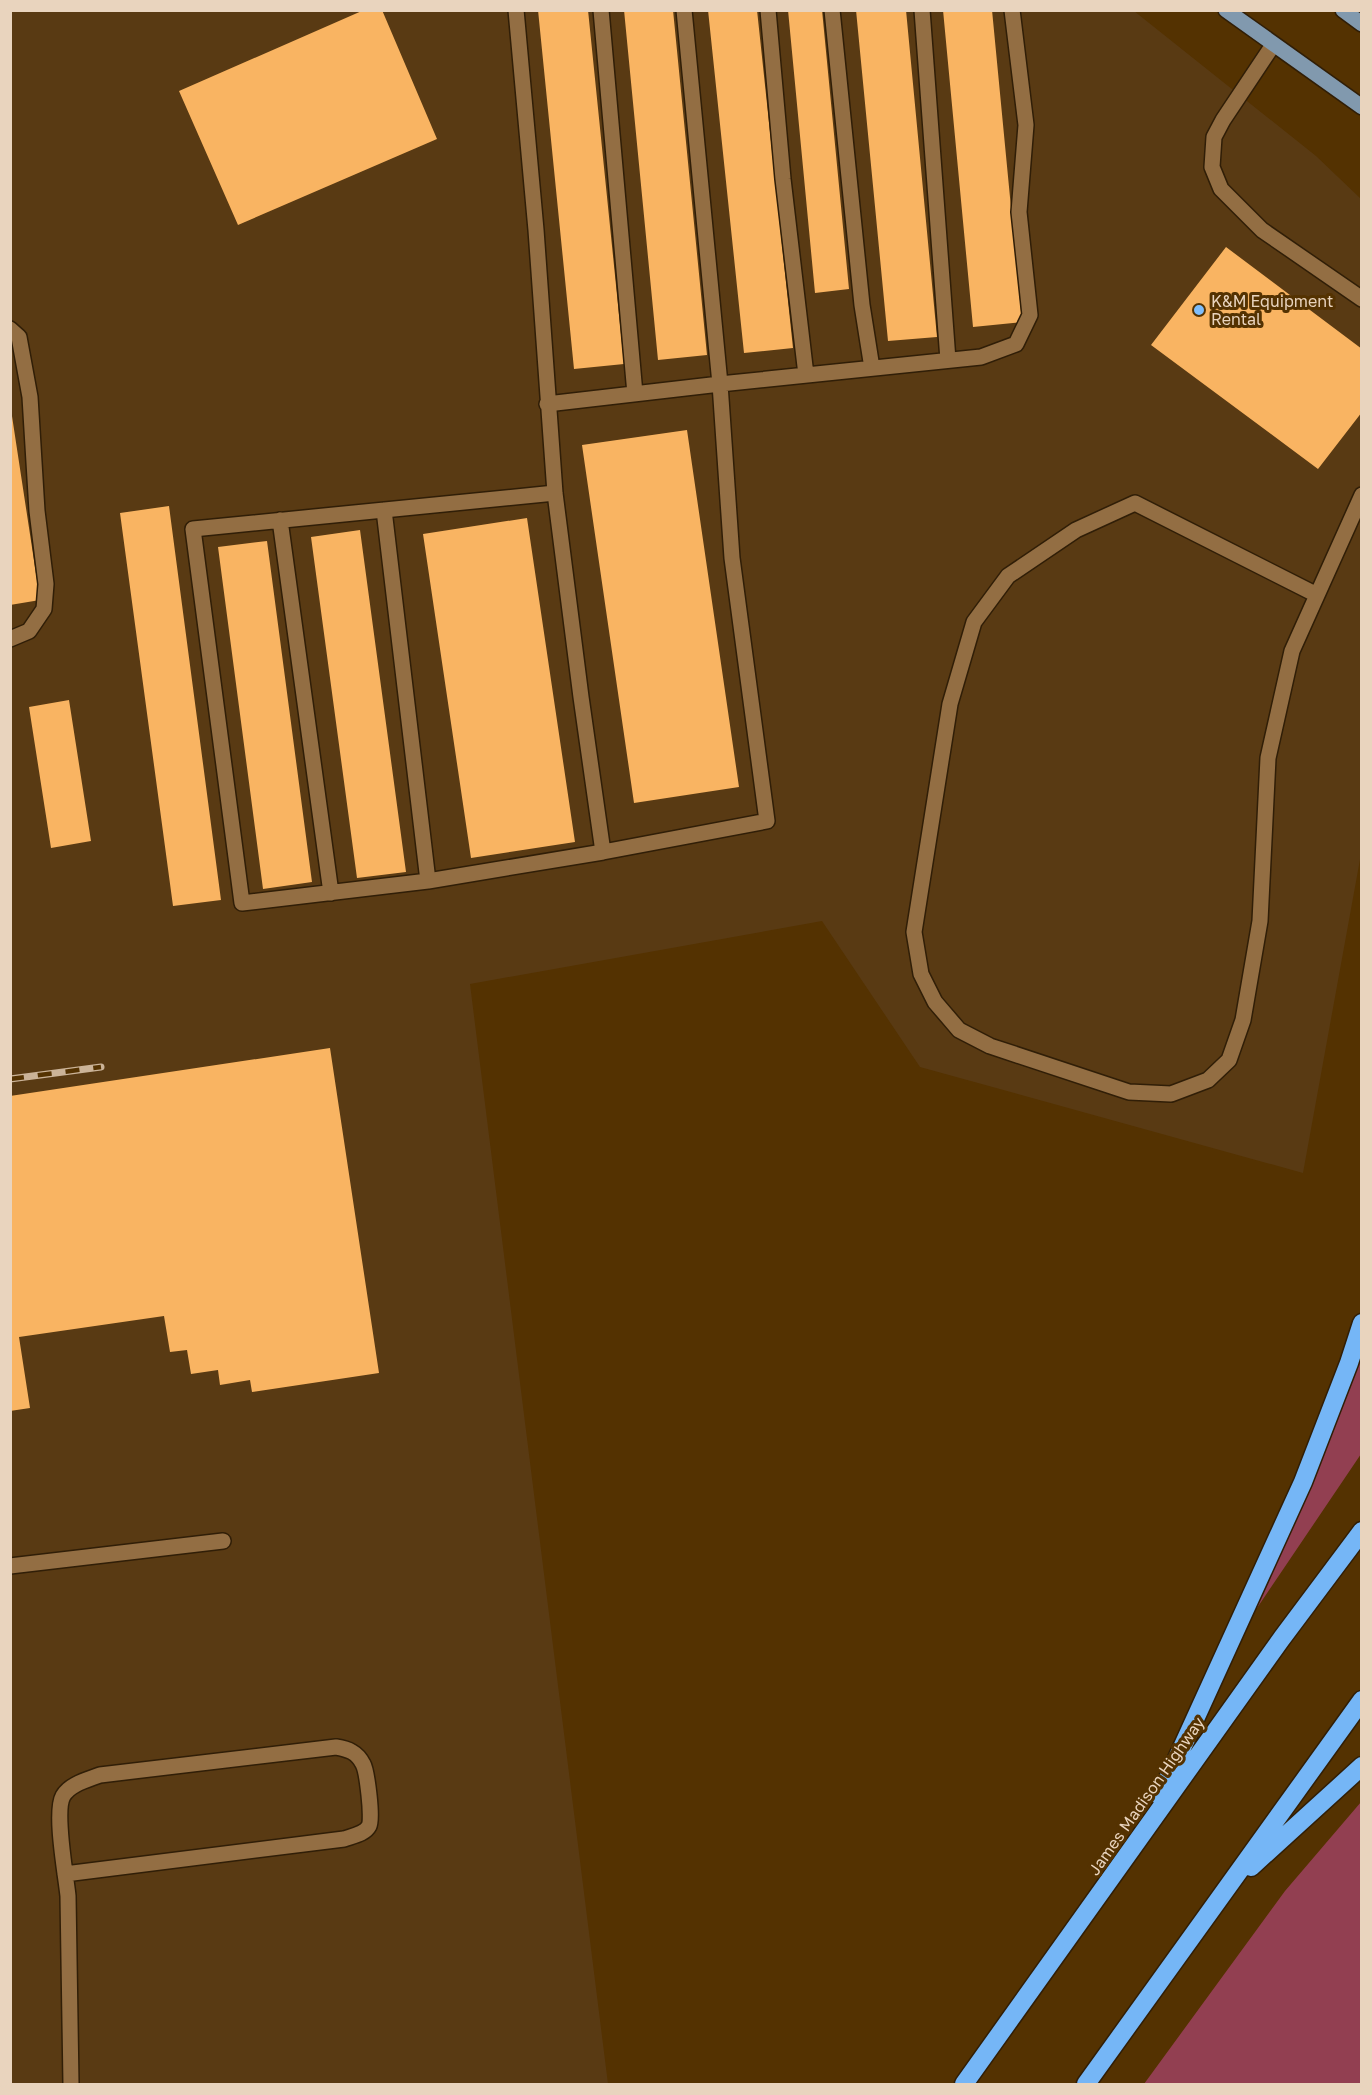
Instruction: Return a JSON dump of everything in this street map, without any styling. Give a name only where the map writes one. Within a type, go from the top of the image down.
[{"type":"highway","points":[[1141,1837],[1303,1482],[1362,1323]]},
{"type":"highway","name":"James Madison Highway","points":[[963,2085],[1282,1638],[1362,1531]]},
{"type":"highway","points":[[1086,2085],[1362,1700]]},
{"type":"highway","points":[[1225,1890],[1362,1766]]},
{"type":"main road","points":[[1226,10],[1362,107]]},
{"type":"main road","points":[[1342,10],[1362,24]]},
{"type":"lane","points":[[516,10],[536,230],[555,492],[603,852]]},
{"type":"lane","points":[[601,10],[635,394]]},
{"type":"lane","points":[[555,492],[193,529],[242,903],[428,881],[603,852],[766,821],[732,558],[720,384],[684,10]]},
{"type":"lane","points":[[768,10],[783,179],[806,375]]},
{"type":"lane","points":[[832,10],[862,304],[872,368]]},
{"type":"lane","points":[[922,10],[948,360]]},
{"type":"lane","points":[[547,404],[981,357],[1016,344],[1030,315],[1018,212],[1026,125],[1012,10]]},
{"type":"lane","points":[[1272,45],[1214,137],[1212,167],[1221,189],[1262,230],[1362,299]]},
{"type":"lane","points":[[10,329],[19,337],[30,398],[37,511],[46,584],[44,609],[29,632],[10,639]]},
{"type":"lane","points":[[1317,595],[1135,503],[1076,530],[1008,576],[974,622],[950,704],[914,932],[921,974],[935,1002],[959,1030],[990,1046],[1129,1092],[1172,1094],[1208,1080],[1229,1060],[1243,1020],[1260,921],[1268,758],[1292,651],[1362,495]]},
{"type":"lane","points":[[384,510],[428,881]]},
{"type":"lane","points":[[280,520],[331,893]]},
{"type":"lane","points":[[10,1566],[224,1541]]},
{"type":"lane","points":[[65,1874],[344,1839],[359,1834],[369,1827],[371,1818],[364,1765],[352,1750],[336,1746],[100,1775],[75,1785],[63,1796],[59,1811],[65,1874],[68,1896],[71,2085]]},
{"type":"shaded area","points":[[11,11],[1134,11],[1316,156],[1361,199],[1361,854],[1303,1173],[920,1067],[822,921],[470,984],[608,2084],[11,2084]]},
{"type":"shaded area","points":[[1361,1355],[1361,1454],[1257,1608],[1252,1605],[1343,1402]]},
{"type":"shaded area","points":[[1361,1802],[1361,2084],[1144,2084],[1285,1891]]},
{"type":"building","points":[[364,10],[382,10],[437,139],[238,225],[179,91]]},
{"type":"building","points":[[538,10],[588,10],[624,364],[574,369]]},
{"type":"building","points":[[624,10],[673,10],[707,355],[658,360]]},
{"type":"building","points":[[708,10],[757,10],[793,348],[744,353]]},
{"type":"building","points":[[788,10],[822,10],[849,289],[815,293]]},
{"type":"building","points":[[856,10],[906,10],[937,337],[888,341]]},
{"type":"building","points":[[943,10],[992,10],[1022,322],[973,327]]},
{"type":"building","points":[[1226,247],[1362,349],[1362,412],[1318,469],[1151,345]]},
{"type":"building","points":[[10,403],[40,600],[10,605]]},
{"type":"building","points":[[687,430],[739,787],[634,803],[582,445]]},
{"type":"building","points":[[169,506],[221,900],[173,906],[120,513]]},
{"type":"building","points":[[527,518],[575,842],[471,858],[423,534]]},
{"type":"building","points":[[360,530],[406,872],[357,878],[311,537]]},
{"type":"building","points":[[267,541],[312,882],[263,889],[218,547]]},
{"type":"building","points":[[69,700],[91,841],[51,848],[29,707]]},
{"type":"building","points":[[330,1048],[379,1373],[252,1392],[250,1380],[220,1385],[218,1370],[191,1374],[187,1350],[170,1352],[164,1316],[19,1337],[30,1408],[10,1411],[10,1096]]},
{"type":"railway","points":[[10,1079],[101,1067]]},
{"type":"place","name":"K&M Equipment Rental","points":[[1199,310]]}]
